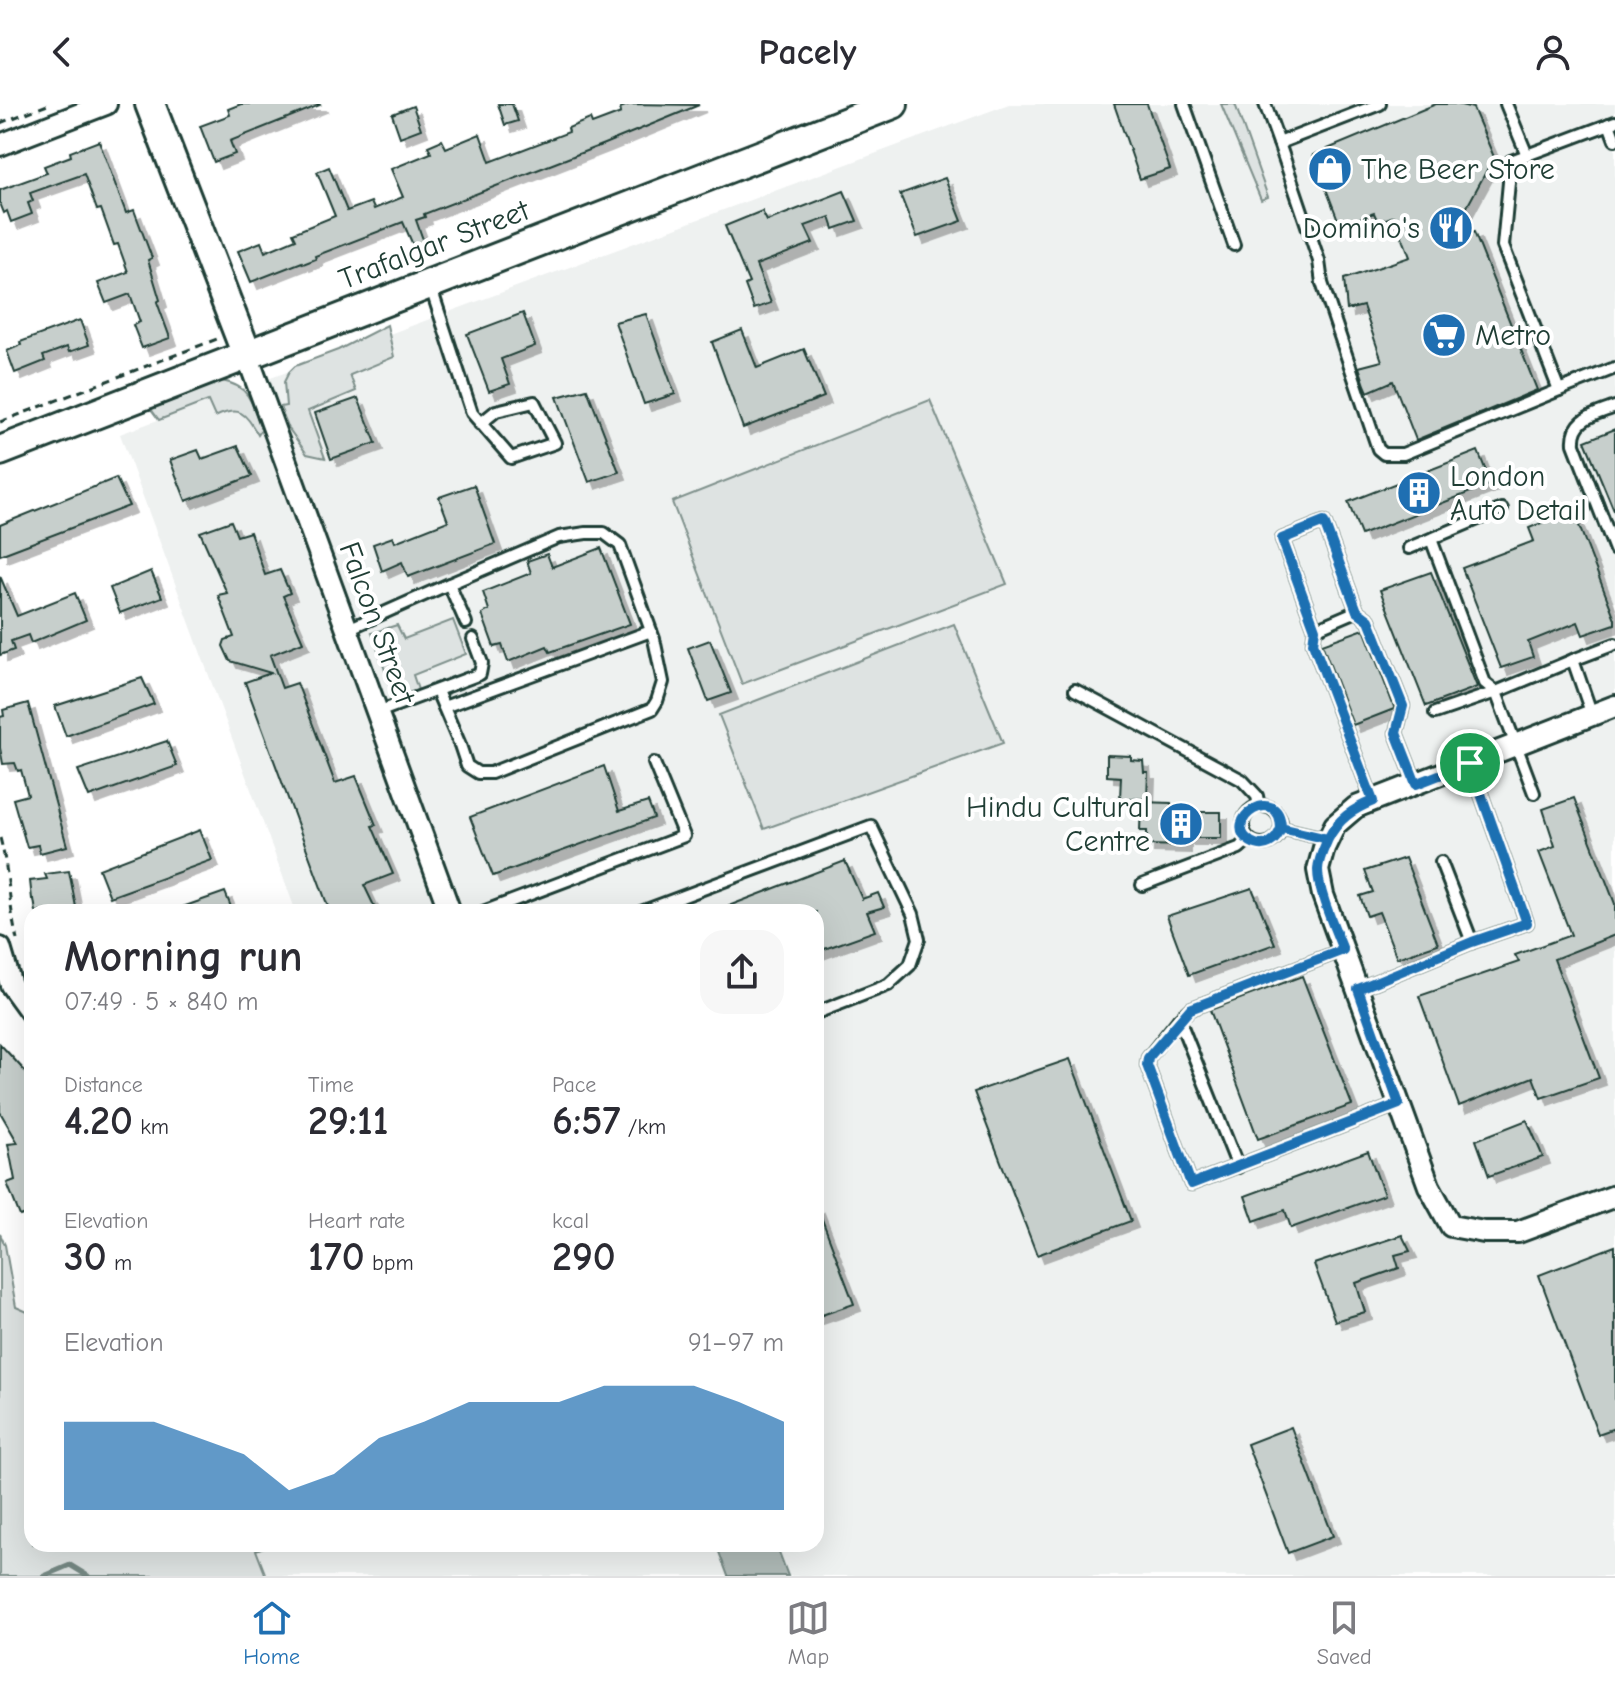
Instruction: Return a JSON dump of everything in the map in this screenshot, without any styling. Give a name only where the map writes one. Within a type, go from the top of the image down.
[{"type":"main road","points":[[150,104],[247,355]]},
{"type":"main road","name":"Trafalgar Street","points":[[0,451],[893,104]]},
{"type":"street","points":[[0,145],[106,104]]},
{"type":"street","name":"Falcon Street","points":[[247,355],[447,904]]},
{"type":"street","points":[[1615,706],[1356,807],[1335,825],[1318,870],[1323,895],[1429,1186],[1451,1226],[1484,1232],[1518,1232],[1615,1196]]},
{"type":"street","points":[[9,945],[11,985],[24,1003]]},
{"type":"lane","points":[[1184,104],[1234,245]]},
{"type":"lane","points":[[1265,104],[1319,261],[1322,283],[1378,449],[1384,454],[1403,454],[1615,368]]},
{"type":"lane","points":[[1279,143],[1380,104]]},
{"type":"lane","points":[[1506,104],[1527,155]]},
{"type":"lane","points":[[1559,390],[1503,246],[1511,161],[1612,123],[1615,140]]},
{"type":"lane","points":[[430,283],[472,413],[480,424],[511,458],[555,443],[534,402],[496,411],[480,424]]},
{"type":"lane","points":[[1615,407],[1581,420],[1574,436],[1574,444],[1612,531],[1615,550]]},
{"type":"lane","points":[[1409,548],[1502,509]]},
{"type":"lane","points":[[1373,801],[1313,643],[1315,629],[1282,539],[1324,522],[1357,611],[1369,620],[1403,706],[1396,733],[1416,784]]},
{"type":"lane","points":[[348,629],[559,537],[604,533],[620,545],[651,631],[663,682],[652,709],[491,773],[478,773],[467,766],[437,691]]},
{"type":"lane","points":[[1431,539],[1485,683],[1496,692],[1534,793]]},
{"type":"lane","points":[[449,584],[466,623]]},
{"type":"lane","points":[[1315,629],[1357,611]]},
{"type":"lane","points":[[444,707],[651,631]]},
{"type":"lane","points":[[378,712],[480,674],[482,663],[473,639]]},
{"type":"lane","points":[[1435,713],[1615,644]]},
{"type":"lane","points":[[1573,660],[1592,715]]},
{"type":"lane","points":[[1075,690],[1242,780],[1257,796],[1259,806]]},
{"type":"lane","points":[[504,904],[684,836],[654,763]]},
{"type":"lane","points":[[1358,989],[1527,923],[1470,763]]},
{"type":"lane","points":[[1259,806],[1272,809],[1280,819],[1281,828],[1277,838],[1259,845],[1248,840],[1243,829],[1244,816],[1259,806]]},
{"type":"lane","points":[[662,904],[871,826],[913,914],[919,939],[910,965],[888,985],[824,1010]]},
{"type":"lane","points":[[1281,828],[1328,839]]},
{"type":"lane","points":[[1142,885],[1239,848],[1248,840]]},
{"type":"lane","points":[[1441,862],[1472,942]]},
{"type":"lane","points":[[1343,950],[1190,1009],[1148,1058],[1147,1065],[1191,1184],[1399,1104]]},
{"type":"lane","points":[[1179,1019],[1238,1167]]},
{"type":"path","points":[[0,123],[50,104]]},
{"type":"path","points":[[0,422],[218,339]]},
{"type":"path","points":[[0,838],[11,915],[9,945]]},
{"type":"path","points":[[21,955],[24,962]]},
{"type":"shaded area","points":[[1009,104],[1615,104],[1615,1576],[266,1576],[257,1552],[824,1552],[824,904],[293,904],[120,434]]},
{"type":"shaded area","points":[[1221,104],[1235,104],[1268,197],[1261,200]]},
{"type":"shaded area","points":[[387,325],[394,357],[350,375],[356,391],[308,411],[325,458],[307,454],[289,429],[280,407],[286,406],[284,382],[289,372],[295,366],[338,350]]},
{"type":"shaded area","points":[[213,380],[234,385],[246,394],[262,429],[258,435],[241,413],[231,412],[215,417],[208,401],[159,420],[148,405]]},
{"type":"shaded area","points":[[930,400],[1007,584],[742,684],[672,502]]},
{"type":"shaded area","points":[[453,620],[466,654],[413,675],[418,690],[401,697],[393,693],[372,633],[397,625],[404,639]]},
{"type":"shaded area","points":[[954,624],[1003,743],[764,829],[719,715]]},
{"type":"shaded area","points":[[0,1234],[5,1245],[16,1307],[24,1310],[24,1552],[257,1552],[266,1576],[0,1576]]},
{"type":"shaded area","points":[[719,1552],[779,1552],[788,1576],[728,1576]]},
{"type":"building","points":[[241,104],[320,105],[230,141],[235,154],[214,162],[200,126],[230,115],[228,109]]},
{"type":"building","points":[[498,104],[512,104],[518,121],[505,125]]},
{"type":"building","points":[[630,104],[699,105],[424,214],[425,217],[416,220],[426,248],[416,252],[403,222],[315,256],[316,259],[251,282],[238,251],[261,242],[265,252],[296,239],[293,233],[335,216],[317,172],[329,167],[347,211],[371,202],[374,209],[403,197],[391,169],[431,153],[428,146],[442,140],[446,148],[480,134],[490,162],[569,132],[568,128],[590,119],[592,124],[621,113],[620,108]]},
{"type":"building","points":[[1114,104],[1147,104],[1170,169],[1140,179]]},
{"type":"building","points":[[1436,104],[1473,108],[1494,157],[1449,240],[1474,232],[1537,390],[1416,440],[1393,381],[1368,392],[1359,367],[1382,361],[1363,306],[1347,310],[1344,279],[1410,257],[1394,216],[1378,222],[1374,213],[1340,225],[1313,155]]},
{"type":"building","points":[[413,106],[421,129],[400,137],[392,114]]},
{"type":"building","points":[[99,141],[126,213],[134,210],[152,258],[148,260],[160,300],[157,302],[170,338],[142,348],[133,325],[140,322],[130,294],[106,303],[98,283],[128,272],[101,209],[97,210],[84,174],[30,193],[33,201],[28,203],[32,214],[11,222],[0,203],[0,190],[47,173],[44,166]]},
{"type":"building","points":[[945,178],[962,221],[917,237],[900,194]]},
{"type":"building","points":[[844,191],[857,221],[834,229],[830,217],[805,226],[813,243],[756,265],[771,303],[754,309],[745,285],[749,283],[725,226],[762,211],[767,221]]},
{"type":"building","points":[[523,313],[535,346],[501,359],[510,384],[489,391],[467,334]]},
{"type":"building","points":[[646,314],[675,394],[644,404],[615,322]]},
{"type":"building","points":[[80,320],[89,345],[69,352],[67,347],[43,356],[45,361],[15,373],[7,351],[21,345],[20,342]]},
{"type":"building","points":[[742,330],[757,368],[804,349],[824,397],[743,428],[712,342]]},
{"type":"building","points":[[587,389],[619,472],[589,482],[557,397]]},
{"type":"building","points":[[358,398],[376,443],[331,459],[315,413]]},
{"type":"building","points":[[1615,429],[1615,513],[1585,441]]},
{"type":"building","points":[[238,446],[252,476],[186,501],[170,460],[198,450],[202,459]]},
{"type":"building","name":"London Auto Detail","points":[[1478,451],[1491,484],[1361,535],[1348,502]]},
{"type":"building","points":[[116,478],[129,506],[0,555],[0,525]]},
{"type":"building","points":[[474,485],[495,544],[408,577],[402,562],[382,571],[373,544],[393,537],[395,542],[448,521],[439,497]]},
{"type":"building","points":[[1573,510],[1615,624],[1583,635],[1578,622],[1528,642],[1533,657],[1501,668],[1462,568],[1534,541],[1529,528]]},
{"type":"building","points":[[231,521],[237,536],[250,532],[265,575],[280,570],[290,593],[283,596],[303,642],[270,655],[282,688],[297,683],[335,783],[356,776],[376,825],[372,826],[393,874],[364,885],[373,904],[327,904],[245,682],[271,673],[230,661],[223,646],[225,640],[234,637],[218,595],[227,593],[200,532]]},
{"type":"building","points":[[601,548],[630,624],[550,652],[547,646],[508,662],[502,645],[494,647],[482,614],[489,610],[483,592],[531,573],[527,561],[547,554],[552,567]]},
{"type":"building","points":[[151,571],[162,597],[120,613],[110,588]]},
{"type":"building","points":[[1431,572],[1477,687],[1426,706],[1380,590]]},
{"type":"building","points":[[0,576],[17,616],[75,593],[86,620],[31,643],[28,635],[11,641],[14,650],[0,655]]},
{"type":"building","points":[[1364,629],[1394,709],[1353,725],[1322,644]]},
{"type":"building","points":[[710,640],[731,693],[708,701],[688,648]]},
{"type":"building","points":[[142,678],[154,704],[66,736],[55,706]]},
{"type":"building","points":[[28,703],[67,846],[40,853],[38,845],[27,847],[13,799],[28,795],[21,770],[18,771],[15,763],[3,764],[0,748],[0,717],[4,716],[3,710]]},
{"type":"building","points":[[167,741],[177,766],[89,797],[78,770]]},
{"type":"building","points":[[1107,755],[1131,756],[1131,760],[1143,761],[1144,772],[1148,772],[1147,799],[1120,798],[1121,777],[1107,776]]},
{"type":"building","points":[[604,766],[619,811],[648,802],[654,818],[493,876],[470,817]]},
{"type":"building","points":[[1574,798],[1615,904],[1615,935],[1554,959],[1599,1078],[1541,1098],[1533,1077],[1459,1106],[1419,996],[1519,962],[1515,955],[1571,935],[1539,852],[1555,846],[1543,809]]},
{"type":"building","name":"Hindu Cultural Centre","points":[[1141,802],[1171,803],[1172,808],[1184,807],[1184,812],[1221,812],[1221,838],[1184,838],[1184,846],[1147,845],[1147,831],[1140,831]]},
{"type":"building","points":[[200,830],[212,860],[110,897],[99,869]]},
{"type":"building","points":[[1405,858],[1438,944],[1397,958],[1379,912],[1367,916],[1360,896],[1373,892],[1365,871]]},
{"type":"building","points":[[845,861],[862,899],[878,893],[884,907],[867,912],[875,931],[824,949],[824,904],[734,904]]},
{"type":"building","points":[[69,871],[75,904],[35,904],[30,881],[47,879],[45,874]]},
{"type":"building","points":[[1252,888],[1275,944],[1189,975],[1167,916]]},
{"type":"building","points":[[225,892],[230,904],[191,904]]},
{"type":"building","points":[[1302,976],[1352,1105],[1258,1139],[1210,1010]]},
{"type":"building","points":[[0,1044],[24,1070],[24,1215],[20,1216],[7,1183],[15,1180],[8,1144],[18,1143],[0,1112]]},
{"type":"building","points":[[1070,1059],[1131,1221],[1037,1255],[974,1092]]},
{"type":"building","points":[[1527,1120],[1543,1157],[1489,1176],[1476,1140]]},
{"type":"building","points":[[1368,1151],[1384,1195],[1291,1228],[1285,1210],[1254,1221],[1245,1196]]},
{"type":"building","points":[[824,1225],[854,1304],[824,1314]]},
{"type":"building","points":[[1402,1235],[1410,1251],[1395,1255],[1399,1268],[1356,1283],[1365,1312],[1335,1321],[1314,1264]]},
{"type":"building","points":[[1615,1246],[1615,1428],[1598,1434],[1539,1275]]},
{"type":"building","points":[[1291,1427],[1333,1536],[1288,1553],[1247,1444]]},
{"type":"waterway","points":[[44,1576],[70,1565],[88,1576]]},
{"type":"place","name":"The Beer Store","points":[[1330,169]]},
{"type":"place","name":"Domino's","points":[[1451,228]]},
{"type":"place","name":"Metro","points":[[1444,335]]},
{"type":"place","name":"London Auto Detail","points":[[1419,493]]},
{"type":"place","name":"Hindu Cultural Centre","points":[[1181,824]]},
{"type":"route","points":[[1470,763],[1416,784],[1396,733],[1403,706],[1369,620],[1357,611],[1324,522],[1282,539],[1315,629],[1313,643],[1373,801],[1356,807],[1335,825],[1328,839],[1281,828],[1272,842],[1259,845],[1248,840],[1243,829],[1244,816],[1253,808],[1266,806],[1277,813],[1281,828],[1328,839],[1318,870],[1323,895],[1343,950],[1190,1009],[1148,1058],[1147,1065],[1191,1184],[1399,1104],[1358,989],[1527,923],[1470,763]]}]
